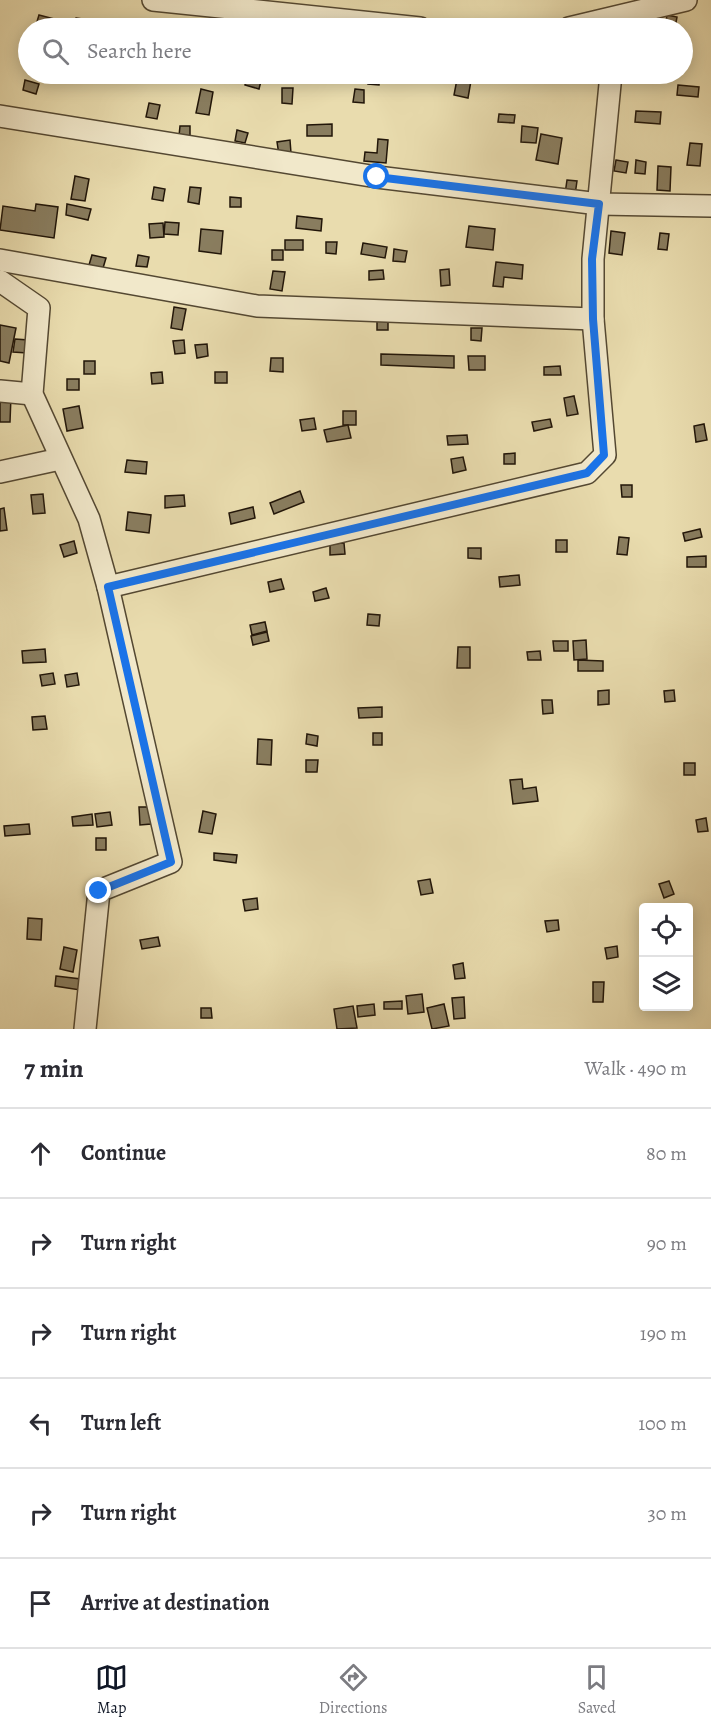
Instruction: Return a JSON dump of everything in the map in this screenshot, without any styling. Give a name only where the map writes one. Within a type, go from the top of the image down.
[{"type":"street","points":[[153,0],[317,9],[366,18]]},
{"type":"street","points":[[616,15],[686,0]]},
{"type":"street","points":[[108,587],[587,473],[604,455],[593,319],[592,259],[610,84]]},
{"type":"street","points":[[0,116],[377,177],[599,204],[711,206]]},
{"type":"street","points":[[0,260],[256,306],[593,319]]},
{"type":"street","points":[[0,281],[39,308],[32,394],[89,519],[108,587],[171,862],[99,891],[85,1029]]},
{"type":"street","points":[[0,391],[32,394]]},
{"type":"street","points":[[0,472],[60,459]]},
{"type":"building","points":[[24,84],[39,84],[36,94],[23,90]]},
{"type":"building","points":[[245,84],[260,84],[259,89]]},
{"type":"building","points":[[456,84],[470,84],[468,98],[454,95]]},
{"type":"building","points":[[678,85],[699,87],[698,97],[677,95]]},
{"type":"building","points":[[282,88],[293,88],[292,104],[282,103]]},
{"type":"building","points":[[201,89],[213,92],[209,115],[196,113]]},
{"type":"building","points":[[355,89],[364,90],[364,103],[353,102]]},
{"type":"building","points":[[149,103],[160,105],[157,119],[146,117]]},
{"type":"building","points":[[636,111],[661,112],[660,124],[635,122]]},
{"type":"building","points":[[499,114],[515,115],[514,123],[498,122]]},
{"type":"building","points":[[332,124],[332,136],[307,136],[307,125]]},
{"type":"building","points":[[180,126],[190,126],[190,137],[179,136]]},
{"type":"building","points":[[522,126],[538,128],[536,143],[521,142]]},
{"type":"building","points":[[237,130],[248,133],[245,143],[235,141]]},
{"type":"building","points":[[541,134],[562,138],[558,164],[536,160]]},
{"type":"building","points":[[378,139],[388,140],[386,163],[364,161],[365,152],[377,153]]},
{"type":"building","points":[[290,140],[291,153],[279,155],[277,142]]},
{"type":"building","points":[[690,143],[702,144],[700,166],[687,165]]},
{"type":"building","points":[[616,160],[628,162],[626,173],[614,171]]},
{"type":"building","points":[[636,160],[646,162],[645,174],[635,173]]},
{"type":"building","points":[[658,166],[671,167],[670,191],[657,190]]},
{"type":"building","points":[[75,176],[89,179],[85,201],[71,199]]},
{"type":"building","points":[[567,180],[577,181],[575,195],[565,194]]},
{"type":"building","points":[[154,187],[165,189],[163,201],[152,199]]},
{"type":"building","points":[[190,187],[201,188],[199,204],[188,202]]},
{"type":"building","points":[[230,197],[241,198],[241,207],[230,207]]},
{"type":"building","points":[[36,204],[58,207],[54,238],[0,230],[3,206],[35,211]]},
{"type":"building","points":[[67,204],[91,209],[88,220],[66,215]]},
{"type":"building","points":[[297,216],[322,219],[321,231],[296,228]]},
{"type":"building","points":[[165,222],[179,223],[178,235],[164,234]]},
{"type":"building","points":[[163,223],[164,237],[150,238],[149,224]]},
{"type":"building","points":[[469,226],[495,229],[493,250],[466,247]]},
{"type":"building","points":[[201,229],[223,231],[221,254],[199,251]]},
{"type":"building","points":[[611,231],[625,233],[622,255],[609,253]]},
{"type":"building","points":[[660,233],[669,234],[667,250],[658,249]]},
{"type":"building","points":[[285,240],[303,240],[303,250],[285,250]]},
{"type":"building","points":[[326,242],[337,242],[336,254],[326,253]]},
{"type":"building","points":[[363,243],[387,247],[385,258],[361,254]]},
{"type":"building","points":[[394,249],[407,251],[405,262],[393,261]]},
{"type":"building","points":[[272,250],[283,250],[283,260],[272,260]]},
{"type":"building","points":[[92,255],[106,258],[103,268],[89,265]]},
{"type":"building","points":[[138,255],[149,257],[147,267],[136,266]]},
{"type":"building","points":[[496,262],[523,265],[522,279],[504,277],[503,287],[493,286]]},
{"type":"building","points":[[449,269],[450,285],[441,286],[440,270]]},
{"type":"building","points":[[383,270],[384,279],[369,280],[369,271]]},
{"type":"building","points":[[273,271],[285,272],[282,291],[270,289]]},
{"type":"building","points":[[174,307],[186,309],[182,330],[171,328]]},
{"type":"building","points":[[377,320],[388,320],[388,330],[377,330]]},
{"type":"building","points":[[0,325],[16,328],[9,363],[0,361]]},
{"type":"building","points":[[471,328],[482,328],[481,341],[471,340]]},
{"type":"building","points":[[15,339],[28,340],[27,353],[13,352]]},
{"type":"building","points":[[184,340],[185,353],[175,354],[173,341]]},
{"type":"building","points":[[207,344],[208,356],[197,358],[195,345]]},
{"type":"building","points":[[381,354],[454,356],[454,368],[381,365]]},
{"type":"building","points":[[468,356],[485,356],[485,370],[469,370]]},
{"type":"building","points":[[271,358],[283,358],[283,372],[270,371]]},
{"type":"building","points":[[84,361],[95,361],[95,374],[84,374]]},
{"type":"building","points":[[560,366],[561,375],[544,375],[544,367]]},
{"type":"building","points":[[162,372],[163,383],[152,384],[151,373]]},
{"type":"building","points":[[215,372],[227,372],[227,383],[215,383]]},
{"type":"building","points":[[67,379],[79,379],[79,390],[67,390]]},
{"type":"building","points":[[0,396],[11,396],[10,422],[0,422]]},
{"type":"building","points":[[574,396],[578,414],[567,416],[564,398]]},
{"type":"building","points":[[79,406],[83,428],[67,431],[63,409]]},
{"type":"building","points":[[343,411],[356,411],[356,425],[343,425]]},
{"type":"building","points":[[314,418],[316,429],[302,431],[300,420]]},
{"type":"building","points":[[550,419],[552,427],[534,431],[532,422]]},
{"type":"building","points":[[704,424],[707,440],[696,442],[694,426]]},
{"type":"building","points":[[348,425],[351,438],[327,442],[324,430]]},
{"type":"building","points":[[467,435],[468,444],[448,445],[447,436]]},
{"type":"building","points":[[515,453],[515,464],[504,464],[504,454]]},
{"type":"building","points":[[463,457],[466,470],[453,473],[451,459]]},
{"type":"building","points":[[127,460],[147,462],[146,474],[125,472]]},
{"type":"building","points":[[621,485],[632,485],[632,497],[622,497]]},
{"type":"building","points":[[300,491],[304,502],[274,514],[270,503]]},
{"type":"building","points":[[43,494],[45,513],[33,514],[31,495]]},
{"type":"building","points":[[184,495],[185,506],[165,508],[165,496]]},
{"type":"building","points":[[253,507],[255,518],[231,524],[229,513]]},
{"type":"building","points":[[4,508],[7,530],[0,531],[0,509]]},
{"type":"building","points":[[128,512],[151,515],[149,533],[126,530]]},
{"type":"building","points":[[700,529],[702,537],[685,541],[683,533]]},
{"type":"building","points":[[619,537],[629,538],[627,555],[617,554]]},
{"type":"building","points":[[556,540],[567,540],[567,552],[556,552]]},
{"type":"building","points":[[74,541],[77,553],[64,557],[60,545]]},
{"type":"building","points":[[344,543],[345,554],[330,555],[330,544]]},
{"type":"building","points":[[468,548],[481,548],[481,559],[468,558]]},
{"type":"building","points":[[706,556],[706,567],[687,567],[687,557]]},
{"type":"building","points":[[519,575],[520,585],[500,587],[499,577]]},
{"type":"building","points":[[281,579],[284,589],[270,592],[268,582]]},
{"type":"building","points":[[326,588],[329,598],[315,601],[313,592]]},
{"type":"building","points":[[368,614],[380,615],[379,626],[367,625]]},
{"type":"building","points":[[265,622],[267,631],[252,635],[250,625]]},
{"type":"building","points":[[267,632],[269,641],[253,645],[251,636]]},
{"type":"building","points":[[586,640],[587,659],[574,660],[573,641]]},
{"type":"building","points":[[553,641],[568,641],[568,651],[554,651]]},
{"type":"building","points":[[458,647],[470,647],[470,668],[457,668]]},
{"type":"building","points":[[45,649],[46,662],[23,663],[22,651]]},
{"type":"building","points":[[540,651],[541,660],[528,660],[527,652]]},
{"type":"building","points":[[578,660],[603,661],[603,671],[578,671]]},
{"type":"building","points":[[53,673],[55,684],[42,686],[40,675]]},
{"type":"building","points":[[77,673],[79,685],[67,687],[65,675]]},
{"type":"building","points":[[609,690],[609,704],[598,705],[598,691]]},
{"type":"building","points":[[674,690],[675,701],[665,702],[664,691]]},
{"type":"building","points":[[542,700],[552,700],[553,713],[543,714]]},
{"type":"building","points":[[382,707],[382,717],[359,718],[358,708]]},
{"type":"building","points":[[45,716],[47,729],[33,730],[32,717]]},
{"type":"building","points":[[373,733],[382,733],[382,745],[373,745]]},
{"type":"building","points":[[307,734],[318,736],[317,746],[306,744]]},
{"type":"building","points":[[258,739],[272,740],[271,765],[257,764]]},
{"type":"building","points":[[306,760],[318,760],[317,772],[306,772]]},
{"type":"building","points":[[684,763],[695,763],[695,775],[684,775]]},
{"type":"building","points":[[522,779],[523,789],[536,787],[538,801],[513,804],[510,780]]},
{"type":"building","points":[[139,807],[150,807],[151,824],[140,825]]},
{"type":"building","points":[[203,811],[216,814],[212,834],[199,832]]},
{"type":"building","points":[[110,812],[112,825],[97,827],[95,814]]},
{"type":"building","points":[[92,814],[93,825],[73,826],[72,817]]},
{"type":"building","points":[[706,818],[708,831],[698,832],[696,820]]},
{"type":"building","points":[[29,824],[30,834],[5,836],[4,826]]},
{"type":"building","points":[[96,838],[106,838],[106,850],[96,850]]},
{"type":"building","points":[[214,853],[237,855],[236,863],[214,860]]},
{"type":"building","points":[[430,879],[433,893],[421,895],[418,881]]},
{"type":"building","points":[[669,881],[674,894],[664,898],[659,884]]},
{"type":"building","points":[[257,898],[258,909],[245,911],[243,900]]},
{"type":"building","points":[[28,918],[42,919],[41,940],[27,939]]},
{"type":"building","points":[[558,920],[559,930],[547,932],[545,921]]},
{"type":"building","points":[[158,937],[160,946],[142,949],[140,940]]},
{"type":"building","points":[[617,946],[618,957],[607,959],[605,948]]},
{"type":"building","points":[[64,947],[77,950],[73,972],[60,969]]},
{"type":"building","points":[[463,963],[465,978],[455,979],[453,965]]},
{"type":"building","points":[[56,976],[81,979],[80,990],[55,986]]},
{"type":"building","points":[[593,982],[604,982],[603,1002],[593,1002]]},
{"type":"building","points":[[422,994],[424,1012],[408,1014],[406,996]]},
{"type":"building","points":[[464,997],[465,1018],[454,1019],[452,998]]},
{"type":"building","points":[[402,1001],[402,1009],[384,1009],[384,1002]]},
{"type":"building","points":[[374,1004],[375,1015],[358,1017],[357,1006]]},
{"type":"building","points":[[444,1004],[449,1026],[432,1029],[427,1008]]},
{"type":"building","points":[[353,1006],[357,1028],[337,1029],[334,1009]]},
{"type":"building","points":[[201,1008],[211,1008],[212,1018],[201,1018]]},
{"type":"route","points":[[99,891],[171,862],[108,587],[587,473],[604,455],[593,319],[592,259],[599,204],[377,177]]}]
